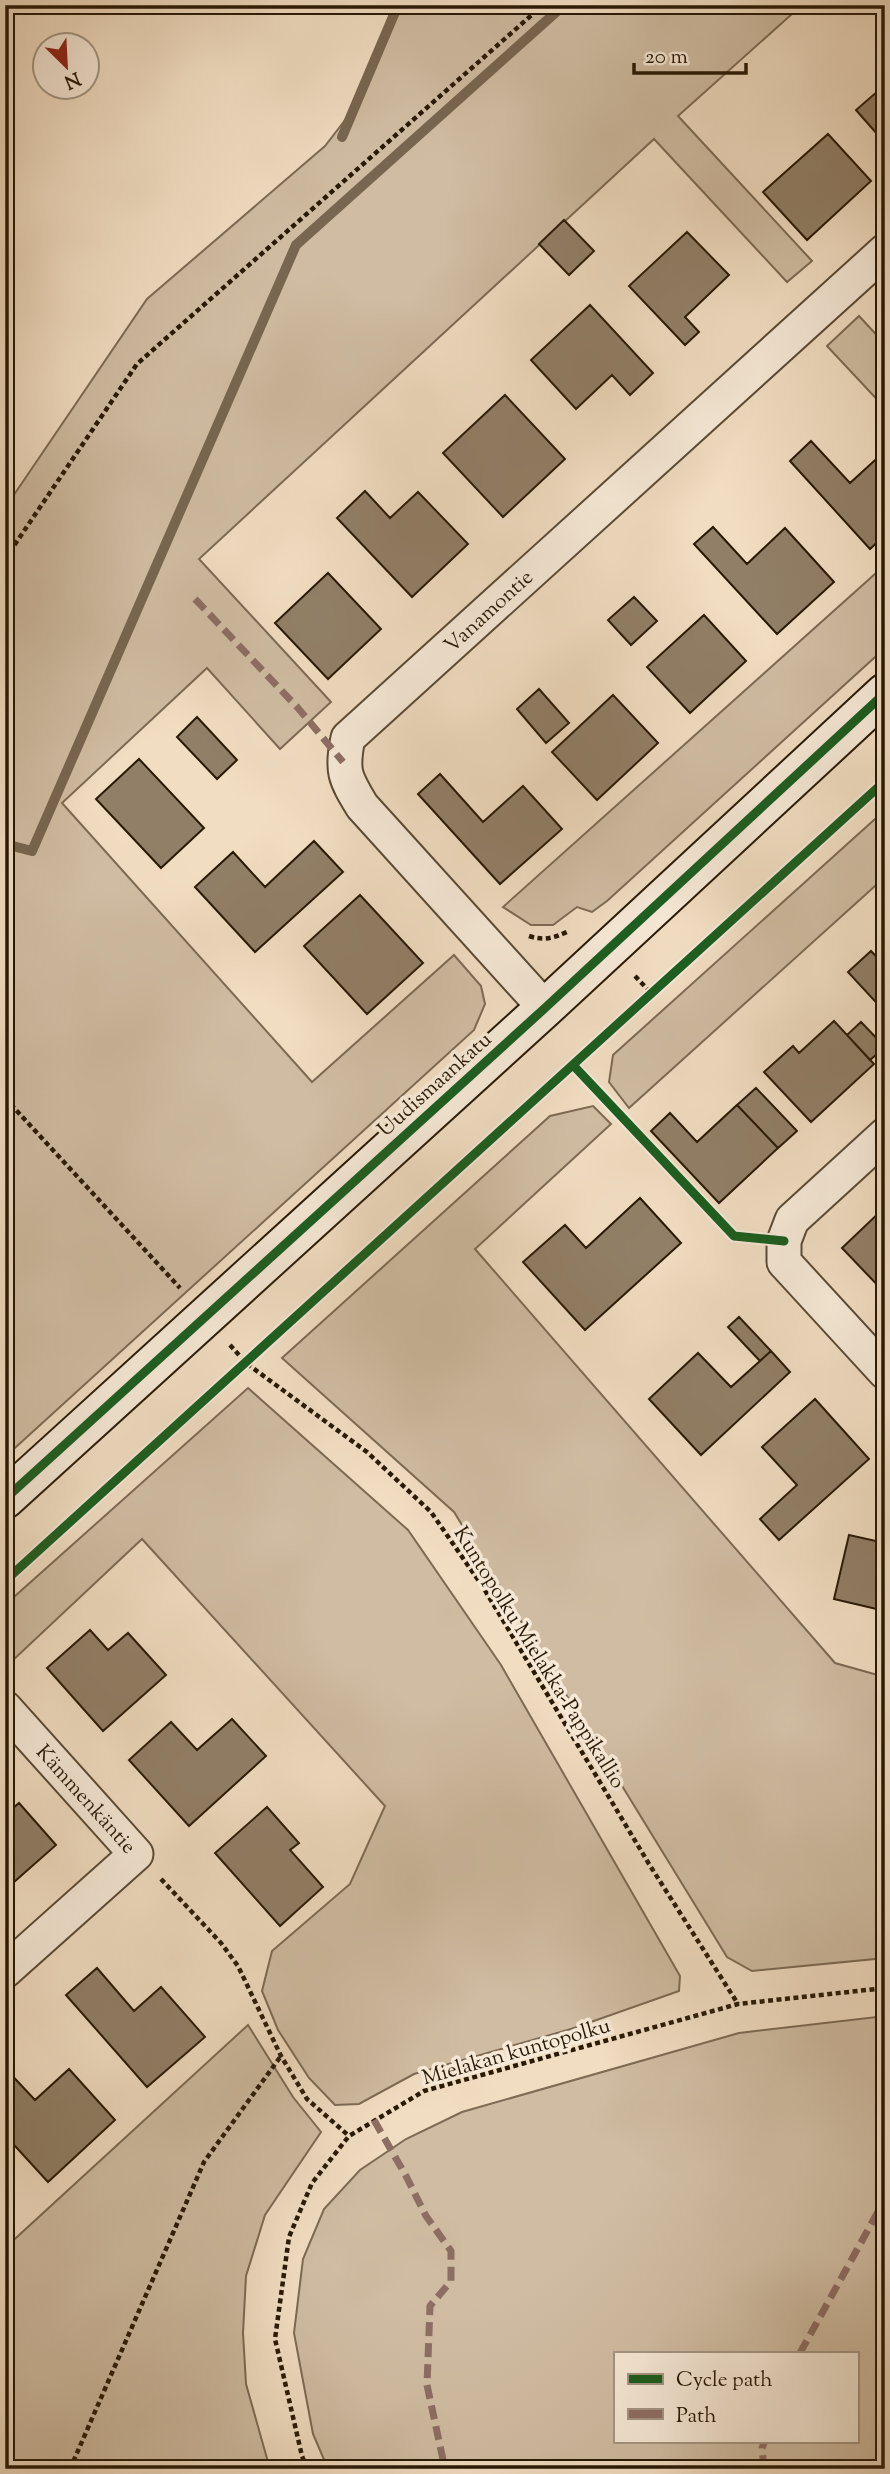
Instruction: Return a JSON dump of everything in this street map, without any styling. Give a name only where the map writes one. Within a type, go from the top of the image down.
[{"type":"street","name":"Vanamontie","points":[[545,1008],[362,806],[348,783],[343,762],[348,738],[885,251]]},
{"type":"street","name":"Uudismaankatu","points":[[5,1499],[545,1008],[885,693]]},
{"type":"street","points":[[885,1135],[792,1220],[784,1241],[784,1262],[885,1372]]},
{"type":"street","name":"Kämmenkäntie","points":[[5,1708],[136,1854],[5,1971]]},
{"type":"path","points":[[5,559],[137,364],[543,5]]},
{"type":"path","points":[[495,955],[521,933],[540,939],[552,938],[570,931]]},
{"type":"path","points":[[630,970],[652,993]]},
{"type":"path","points":[[642,1002],[662,984]]},
{"type":"path","points":[[236,1372],[257,1353]]},
{"type":"path","points":[[136,1854],[196,1916],[238,1966],[281,2056],[307,2099],[349,2136]]},
{"type":"path","points":[[70,2469],[204,2162],[281,2056]]},
{"type":"shaded area","points":[[400,5],[802,5],[678,116],[812,261],[787,282],[654,139],[199,559],[331,702],[280,749],[207,668],[62,803],[312,1082],[454,955],[481,986],[485,1004],[474,1030],[5,1457],[5,508],[147,299],[325,146],[352,111]]},
{"type":"shaded area","points":[[859,316],[885,344],[885,408],[827,346]]},
{"type":"shaded area","points":[[885,565],[885,648],[607,901],[592,912],[577,907],[553,925],[531,925],[503,907]]},
{"type":"shaded area","points":[[885,810],[885,877],[629,1108],[609,1082],[613,1055]]},
{"type":"shaded area","points":[[593,1106],[611,1124],[475,1249],[835,1663],[885,1677],[885,1958],[752,1971],[727,1957],[454,1512],[282,1358],[550,1116]]},
{"type":"shaded area","points":[[248,1388],[408,1530],[501,1665],[680,1976],[679,1991],[571,2029],[414,2074],[359,2104],[335,2105],[309,2078],[278,2030],[262,1991],[272,1951],[350,1884],[385,1806],[142,1539],[10,1663],[5,1646],[5,1605]]},
{"type":"shaded area","points":[[885,2016],[885,2469],[328,2469],[313,2434],[294,2333],[303,2259],[324,2209],[360,2170],[406,2139],[462,2112],[739,2033]]},
{"type":"shaded area","points":[[248,2025],[293,2097],[321,2132],[265,2215],[246,2276],[243,2333],[246,2384],[270,2469],[5,2469],[5,2248]]},
{"type":"building","points":[[885,85],[885,143],[856,110]]},
{"type":"building","points":[[828,134],[871,181],[807,240],[763,192]]},
{"type":"building","points":[[564,220],[594,251],[569,275],[539,244]]},
{"type":"building","points":[[687,232],[729,275],[685,317],[699,332],[685,345],[629,286]]},
{"type":"building","points":[[590,305],[653,373],[630,395],[612,375],[576,409],[531,360]]},
{"type":"building","points":[[505,395],[565,459],[503,517],[443,453]]},
{"type":"building","points":[[811,441],[850,483],[885,451],[885,535],[870,549],[790,461]]},
{"type":"building","points":[[365,491],[390,518],[418,492],[468,544],[412,597],[337,518]]},
{"type":"building","points":[[713,527],[747,564],[785,528],[834,582],[777,634],[694,544]]},
{"type":"building","points":[[328,573],[381,629],[328,679],[275,623]]},
{"type":"building","points":[[634,597],[657,621],[631,645],[608,620]]},
{"type":"building","points":[[704,615],[746,661],[690,713],[647,667]]},
{"type":"building","points":[[539,689],[569,723],[546,743],[517,709]]},
{"type":"building","points":[[613,695],[658,743],[597,800],[552,752]]},
{"type":"building","points":[[197,717],[237,760],[217,779],[177,737]]},
{"type":"building","points":[[139,759],[204,828],[161,868],[96,799]]},
{"type":"building","points":[[440,774],[483,822],[523,786],[562,829],[500,884],[418,794]]},
{"type":"building","points":[[314,841],[343,872],[255,952],[195,887],[233,852],[265,887]]},
{"type":"building","points":[[360,895],[423,963],[367,1014],[304,946]]},
{"type":"building","points":[[871,951],[885,966],[885,1012],[848,972]]},
{"type":"building","points":[[834,1021],[874,1064],[811,1122],[764,1072],[793,1046],[799,1053]]},
{"type":"building","points":[[861,1022],[885,1047],[870,1060],[847,1035]]},
{"type":"building","points":[[756,1088],[797,1131],[778,1148],[737,1105]]},
{"type":"building","points":[[737,1105],[778,1148],[719,1203],[651,1131],[670,1113],[697,1142]]},
{"type":"building","points":[[640,1198],[681,1243],[585,1330],[523,1262],[565,1225],[586,1248]]},
{"type":"building","points":[[885,1207],[885,1293],[842,1248]]},
{"type":"building","points":[[739,1317],[771,1351],[760,1361],[728,1327]]},
{"type":"building","points":[[771,1351],[790,1372],[701,1455],[649,1399],[698,1353],[731,1387]]},
{"type":"building","points":[[815,1399],[869,1459],[779,1540],[760,1519],[797,1485],[762,1447]]},
{"type":"building","points":[[849,1535],[885,1543],[885,1611],[834,1599]]},
{"type":"building","points":[[90,1630],[108,1650],[128,1633],[166,1675],[103,1731],[47,1668]]},
{"type":"building","points":[[232,1719],[266,1756],[189,1826],[129,1760],[171,1722],[197,1750]]},
{"type":"building","points":[[19,1803],[56,1845],[5,1890],[5,1815]]},
{"type":"building","points":[[267,1807],[299,1843],[290,1850],[323,1887],[280,1926],[215,1853]]},
{"type":"building","points":[[97,1968],[134,2011],[161,1987],[205,2037],[147,2087],[66,1995]]},
{"type":"building","points":[[5,2068],[35,2100],[69,2069],[115,2120],[48,2182],[5,2135]]},
{"type":"waterway","points":[[342,137],[398,5]]},
{"type":"waterway","points":[[5,844],[32,851],[296,245],[564,5]]},
{"type":"marked path","points":[[195,599],[298,708],[343,762]]},
{"type":"marked path","points":[[374,2120],[426,2216],[451,2251],[451,2281],[430,2306],[427,2385],[445,2469]]},
{"type":"marked path","points":[[801,2352],[885,2199]]},
{"type":"marked path","points":[[764,2469],[762,2448],[765,2442]]},
{"type":"cycle path","points":[[5,1499],[545,1008],[885,693]]},
{"type":"cycle path","points":[[5,1581],[885,781]]},
{"type":"cycle path","points":[[573,1065],[734,1236],[784,1241]]}]
